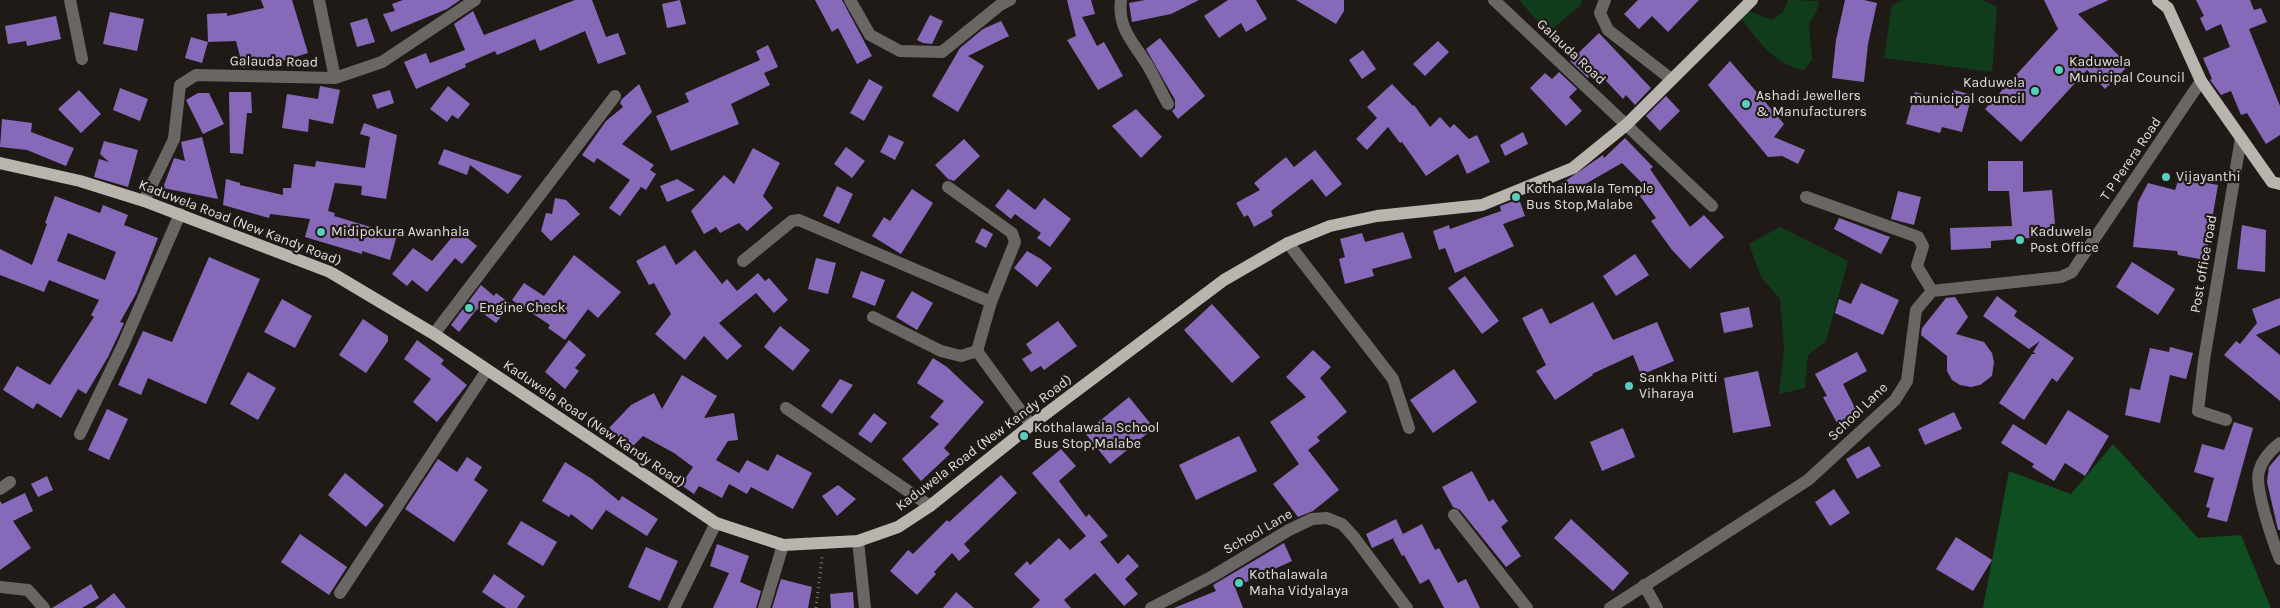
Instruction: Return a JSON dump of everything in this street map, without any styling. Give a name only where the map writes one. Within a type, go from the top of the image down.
[{"type":"main road","name":"Kaduwela Road (New Kandy Road)","points":[[0,163],[80,181],[144,201],[330,272],[434,334],[716,524],[783,545],[858,542],[898,527],[930,506],[1031,425],[1224,280],[1288,243],[1330,226],[1377,216],[1482,205],[1573,168],[1626,125],[1752,0]]},
{"type":"main road","points":[[2158,0],[2168,8],[2201,82],[2272,182],[2280,184]]},
{"type":"street","points":[[70,0],[82,59]]},
{"type":"street","points":[[319,0],[335,78]]},
{"type":"street","name":"Galauda Road","points":[[144,201],[174,138],[180,85],[196,75],[335,78],[382,62],[473,0]]},
{"type":"street","points":[[850,0],[870,35],[900,52],[942,52],[1000,5],[1010,0]]},
{"type":"street","points":[[1121,0],[1124,27],[1133,46],[1148,66],[1168,104]]},
{"type":"street","name":"Galauda Road","points":[[1494,0],[1712,206]]},
{"type":"street","points":[[1605,0],[1600,13],[1608,30],[1671,79]]},
{"type":"street","name":"T P Perera Road","points":[[1932,291],[2061,277],[2072,272],[2201,82]]},
{"type":"street","points":[[434,334],[615,96]]},
{"type":"street","name":"Post office road","points":[[2226,420],[2198,411],[2240,138]]},
{"type":"street","points":[[948,187],[1012,232],[1016,242],[991,302],[977,352]]},
{"type":"street","points":[[1806,197],[1918,237],[1923,246],[1917,266],[1932,291]]},
{"type":"street","points":[[80,434],[123,345],[180,214]]},
{"type":"street","points":[[743,261],[792,222],[799,220],[991,302]]},
{"type":"street","points":[[1288,243],[1393,379],[1409,428]]},
{"type":"street","name":"School Lane","points":[[1610,608],[1808,480],[1895,400],[1907,381],[1916,310],[1932,291]]},
{"type":"street","points":[[873,318],[941,351],[961,356],[977,352]]},
{"type":"street","points":[[977,352],[1031,425]]},
{"type":"street","points":[[340,594],[487,370]]},
{"type":"street","points":[[786,408],[930,506]]},
{"type":"street","points":[[2280,443],[2271,450],[2258,472],[2266,525],[2280,559]]},
{"type":"street","points":[[1454,515],[1528,608]]},
{"type":"street","name":"School Lane","points":[[1151,608],[1213,576],[1289,530],[1312,519],[1319,518],[1327,518],[1342,524],[1354,537],[1407,608]]},
{"type":"street","points":[[674,608],[716,524]]},
{"type":"street","points":[[858,542],[865,608]]},
{"type":"street","points":[[764,608],[783,545]]},
{"type":"street","points":[[1644,586],[1657,608]]},
{"type":"street","points":[[0,587],[28,590],[44,608]]},
{"type":"path","points":[[816,608],[824,544]]},
{"type":"green space","points":[[1519,0],[1582,0],[1581,5],[1553,28],[1543,28]]},
{"type":"green space","points":[[1788,0],[1819,1],[1816,13],[1809,23],[1812,60],[1804,70],[1784,63],[1768,51],[1741,18],[1748,11],[1772,20],[1783,12]]},
{"type":"green space","points":[[1904,0],[1982,0],[1997,7],[1992,72],[1884,58],[1892,5]]},
{"type":"green space","points":[[1780,227],[1848,261],[1826,341],[1808,355],[1805,388],[1779,394],[1784,349],[1780,299],[1761,277],[1749,244]]},
{"type":"green space","points":[[2113,444],[2198,538],[2241,535],[2271,608],[1983,608],[2009,471],[2071,494]]},
{"type":"building","points":[[261,0],[292,0],[308,53],[282,61],[281,59],[243,68],[236,41],[208,42],[207,14],[227,13],[227,16],[264,8]]},
{"type":"building","points":[[403,0],[460,0],[447,9],[391,32],[383,14],[395,11],[392,4]]},
{"type":"building","points":[[575,0],[592,0],[606,37],[618,33],[626,54],[598,64],[585,31],[540,51],[535,39],[497,55],[495,51],[465,64],[466,67],[416,89],[404,62],[426,53],[430,63],[465,50],[454,24],[473,11],[484,35]]},
{"type":"building","points":[[680,0],[686,24],[667,28],[662,4]]},
{"type":"building","points":[[815,0],[842,0],[872,56],[857,64],[838,28],[832,32]]},
{"type":"building","points":[[1067,0],[1091,0],[1095,14],[1082,17],[1097,46],[1104,42],[1123,76],[1098,90],[1067,40],[1076,36]]},
{"type":"building","points":[[1145,0],[1199,0],[1171,14],[1132,22],[1129,3]]},
{"type":"building","points":[[1228,0],[1256,0],[1267,19],[1246,32],[1241,23],[1219,38],[1204,16]]},
{"type":"building","points":[[1296,0],[1344,0],[1344,11],[1336,24]]},
{"type":"building","points":[[1638,0],[1699,0],[1668,32],[1652,16],[1639,29],[1624,14]]},
{"type":"building","points":[[1845,0],[1864,0],[1877,3],[1868,44],[1864,82],[1832,78],[1836,40]]},
{"type":"building","points":[[2044,0],[2109,0],[2078,14],[2124,61],[2127,67],[2105,89],[2087,70],[2021,142],[1985,109],[2058,29]]},
{"type":"building","points":[[2196,0],[2250,0],[2254,10],[2261,8],[2267,22],[2249,29],[2280,106],[2280,135],[2266,144],[2247,113],[2241,115],[2231,91],[2221,95],[2210,80],[2212,79],[2203,58],[2230,47],[2221,24],[2206,31],[2200,18],[2204,16]]},
{"type":"building","points":[[110,12],[144,19],[137,51],[103,44]]},
{"type":"building","points":[[930,15],[943,21],[932,44],[917,40]]},
{"type":"building","points":[[56,16],[61,39],[27,46],[26,41],[8,44],[5,26]]},
{"type":"building","points":[[367,18],[375,42],[357,47],[350,23]]},
{"type":"building","points":[[1001,21],[1009,36],[968,56],[984,66],[958,112],[932,96],[960,48],[983,29]]},
{"type":"building","points":[[1599,33],[1651,88],[1635,105],[1626,95],[1623,99],[1596,70],[1588,78],[1570,61]]},
{"type":"building","points":[[191,37],[208,42],[202,63],[185,58]]},
{"type":"building","points":[[1160,38],[1205,96],[1178,119],[1172,111],[1175,108],[1175,100],[1146,49]]},
{"type":"building","points":[[1438,41],[1449,52],[1425,76],[1413,64]]},
{"type":"building","points":[[768,45],[778,67],[764,73],[770,85],[731,104],[739,124],[671,151],[656,116],[689,102],[685,93],[760,60],[756,51]]},
{"type":"building","points":[[1363,50],[1376,69],[1362,79],[1349,60]]},
{"type":"building","name":"Ashadi Jewellers & Manufacturers","points":[[1730,61],[1784,124],[1774,137],[1805,150],[1798,164],[1782,156],[1768,157],[1708,85]]},
{"type":"building","points":[[1559,72],[1577,89],[1569,97],[1582,111],[1566,126],[1530,88],[1545,73],[1552,79]]},
{"type":"building","points":[[869,79],[883,87],[864,121],[850,113]]},
{"type":"building","points":[[639,84],[652,112],[622,144],[654,165],[650,170],[656,174],[646,190],[641,187],[620,216],[609,208],[630,180],[597,158],[594,163],[582,155],[606,121],[623,107],[620,103],[622,99]]},
{"type":"building","points":[[1392,84],[1414,105],[1430,127],[1440,117],[1450,128],[1454,124],[1469,139],[1477,135],[1490,162],[1467,174],[1458,154],[1426,176],[1402,142],[1400,143],[1388,127],[1367,150],[1356,139],[1377,118],[1367,107]]},
{"type":"building","points":[[320,86],[340,90],[333,124],[309,119],[308,132],[282,128],[287,94],[318,99]]},
{"type":"building","points":[[448,86],[470,104],[458,119],[452,115],[447,122],[430,109]]},
{"type":"building","points":[[120,88],[148,99],[140,121],[113,110]]},
{"type":"building","points":[[79,90],[101,114],[81,133],[58,109]]},
{"type":"building","points":[[390,90],[394,103],[377,109],[372,95]]},
{"type":"building","points":[[1954,90],[1972,95],[1962,132],[1942,127],[1940,133],[1906,124],[1915,92],[1951,102]]},
{"type":"building","points":[[229,92],[251,92],[252,113],[247,113],[243,154],[230,153]]},
{"type":"building","points":[[198,93],[209,93],[224,124],[203,134],[186,100]]},
{"type":"building","points":[[1666,96],[1680,111],[1660,131],[1646,116]]},
{"type":"building","points":[[1136,109],[1162,137],[1141,158],[1112,126]]},
{"type":"building","points":[[2,119],[32,123],[31,132],[74,148],[66,166],[27,150],[0,147]]},
{"type":"building","points":[[364,123],[397,135],[386,199],[361,195],[362,186],[335,183],[328,211],[335,213],[334,216],[397,235],[390,260],[362,251],[362,254],[305,237],[310,219],[270,214],[269,218],[223,205],[226,179],[240,183],[240,185],[283,195],[283,188],[291,188],[294,164],[315,167],[316,161],[365,168],[370,137],[360,134]]},
{"type":"building","points":[[1523,132],[1528,144],[1505,156],[1500,145]]},
{"type":"building","points":[[889,135],[904,142],[895,160],[880,152]]},
{"type":"building","points":[[202,137],[218,199],[163,188],[174,158],[185,161],[181,142]]},
{"type":"building","points":[[1625,138],[1653,167],[1650,169],[1690,227],[1704,215],[1724,237],[1690,269],[1672,250],[1651,221],[1656,218],[1640,196],[1649,190],[1622,163],[1580,187],[1558,186],[1603,155],[1604,158]]},
{"type":"building","points":[[964,139],[980,156],[954,181],[948,179],[935,165]]},
{"type":"building","points":[[104,141],[138,150],[128,187],[94,177],[99,159],[109,162],[100,154]]},
{"type":"building","points":[[846,147],[865,161],[852,178],[834,164]]},
{"type":"building","points":[[753,148],[780,163],[763,196],[773,208],[747,231],[739,223],[720,233],[716,227],[704,234],[691,211],[724,175],[734,184]]},
{"type":"building","points":[[444,149],[522,176],[508,194],[470,165],[467,175],[438,164]]},
{"type":"building","points":[[1315,150],[1342,184],[1326,197],[1312,179],[1271,211],[1273,216],[1254,227],[1248,215],[1244,217],[1236,203],[1260,190],[1254,183],[1286,157],[1294,167]]},
{"type":"building","points":[[1988,161],[2023,161],[2023,192],[2052,190],[2056,236],[1991,241],[1991,248],[1951,250],[1950,228],[2012,226],[2009,191],[1988,191]]},
{"type":"building","points":[[2179,178],[2218,185],[2205,260],[2178,255],[2177,251],[2133,247],[2138,202],[2148,183],[2175,190]]},
{"type":"building","points":[[677,179],[695,190],[667,202],[660,186]]},
{"type":"building","points":[[837,186],[853,194],[839,224],[823,216]]},
{"type":"building","points":[[912,189],[933,203],[901,254],[872,236],[884,217],[890,221]]},
{"type":"building","points":[[1008,189],[1035,210],[1044,198],[1071,219],[1050,247],[1037,238],[1041,233],[1015,214],[1011,219],[995,206]]},
{"type":"building","points":[[1898,191],[1921,197],[1914,225],[1891,219]]},
{"type":"building","points":[[55,196],[100,213],[103,205],[128,215],[124,225],[158,238],[136,294],[120,322],[124,323],[108,357],[86,394],[78,389],[61,418],[37,403],[33,409],[3,390],[17,366],[50,385],[94,317],[91,315],[99,300],[49,280],[44,292],[0,275],[0,249],[32,265],[47,224],[45,223]],"holes":[[[68,233],[116,252],[105,280],[57,261]]]},
{"type":"building","points":[[555,198],[566,200],[580,214],[551,241],[541,231],[546,213],[552,214]]},
{"type":"building","points":[[1519,199],[1525,216],[1503,224],[1514,246],[1455,273],[1445,248],[1439,250],[1433,231],[1449,225],[1450,229],[1501,211],[1500,206]]},
{"type":"building","points":[[1839,218],[1890,237],[1881,254],[1834,229]]},
{"type":"building","points":[[2242,225],[2266,230],[2265,272],[2237,269]]},
{"type":"building","points":[[982,228],[993,234],[986,248],[975,242]]},
{"type":"building","points":[[458,230],[477,246],[462,264],[455,258],[427,292],[412,280],[407,286],[392,274],[413,248],[432,261]]},
{"type":"building","points":[[1403,232],[1412,258],[1372,269],[1374,276],[1345,284],[1339,259],[1345,257],[1340,239],[1362,233],[1365,242]]},
{"type":"building","points":[[665,245],[676,265],[695,250],[722,284],[727,279],[737,291],[758,273],[765,281],[769,278],[788,300],[774,313],[756,293],[719,323],[742,346],[727,360],[704,336],[685,360],[655,334],[671,314],[654,283],[649,285],[636,261]]},
{"type":"building","points":[[1027,251],[1052,268],[1037,287],[1014,268]]},
{"type":"building","points":[[1635,254],[1649,275],[1616,296],[1603,276]]},
{"type":"building","points":[[574,255],[621,292],[598,318],[588,309],[565,340],[548,328],[550,325],[512,300],[524,283],[544,296]]},
{"type":"building","points":[[209,257],[260,279],[206,404],[148,378],[141,395],[118,385],[143,331],[172,342]]},
{"type":"building","points":[[816,258],[836,263],[828,294],[808,289]]},
{"type":"building","points":[[2132,262],[2175,289],[2158,315],[2116,287]]},
{"type":"building","points":[[861,271],[885,280],[875,306],[852,297]]},
{"type":"building","points":[[1465,276],[1499,321],[1482,334],[1448,288]]},
{"type":"building","points":[[1861,283],[1899,300],[1883,335],[1835,313],[1839,299],[1851,304]]},
{"type":"building","points":[[481,285],[494,296],[496,293],[511,304],[496,323],[477,309],[459,332],[451,325]]},
{"type":"building","points":[[912,291],[933,303],[917,330],[896,317]]},
{"type":"building","points":[[1997,296],[2017,311],[2014,316],[2074,358],[2057,382],[2052,378],[2024,420],[1999,403],[2032,354],[2036,354],[2033,352],[2040,341],[2029,349],[1983,316]]},
{"type":"building","points":[[1955,297],[1968,317],[1956,334],[1984,342],[1992,353],[1994,362],[1992,376],[1980,385],[1971,387],[1960,385],[1952,380],[1947,371],[1947,356],[1921,335],[1922,328],[1946,298]]},
{"type":"building","points":[[2280,298],[2280,325],[2256,335],[2280,355],[2280,401],[2224,355],[2236,341],[2240,344],[2257,323],[2252,309]]},
{"type":"building","points":[[282,299],[312,316],[295,348],[264,332]]},
{"type":"building","points":[[1593,302],[1613,340],[1657,322],[1674,361],[1641,375],[1633,355],[1592,374],[1555,400],[1536,371],[1546,365],[1522,318],[1542,308],[1550,324]]},
{"type":"building","points":[[1212,304],[1260,357],[1232,383],[1184,330]]},
{"type":"building","points":[[1749,307],[1753,327],[1724,333],[1720,313]]},
{"type":"building","points":[[363,319],[388,336],[388,341],[366,373],[339,355]]},
{"type":"building","points":[[1058,321],[1077,346],[1044,370],[1041,366],[1031,372],[1022,359],[1032,353],[1026,344]]},
{"type":"building","points":[[780,326],[810,350],[793,371],[764,347]]},
{"type":"building","points":[[417,340],[444,360],[441,364],[467,385],[437,422],[413,402],[431,379],[404,359]]},
{"type":"building","points":[[569,340],[586,355],[575,368],[579,371],[565,389],[545,372]]},
{"type":"building","points":[[2170,347],[2193,353],[2186,379],[2170,375],[2160,423],[2125,415],[2130,388],[2140,390],[2150,348],[2169,352]]},
{"type":"building","points":[[1313,350],[1331,367],[1320,378],[1347,412],[1317,437],[1320,441],[1308,450],[1339,490],[1313,511],[1298,517],[1273,484],[1299,464],[1270,422],[1306,397],[1286,377]]},
{"type":"building","points":[[1857,352],[1867,371],[1843,384],[1857,412],[1837,423],[1823,397],[1827,396],[1815,374]]},
{"type":"building","points":[[933,358],[947,367],[984,402],[944,448],[950,454],[921,481],[902,459],[939,424],[930,417],[944,401],[917,383]]},
{"type":"building","points":[[1454,369],[1477,402],[1433,433],[1410,400]]},
{"type":"building","points":[[1758,371],[1771,426],[1733,433],[1724,378]]},
{"type":"building","points":[[248,372],[276,388],[258,420],[230,404]]},
{"type":"building","points":[[682,375],[717,396],[704,418],[734,413],[738,440],[728,441],[716,460],[739,473],[747,460],[768,471],[777,454],[812,473],[793,509],[751,487],[747,494],[729,484],[722,498],[699,486],[694,494],[681,485],[693,467],[674,453],[643,436],[631,448],[609,428],[631,405],[654,393],[662,409]]},
{"type":"building","points":[[840,379],[853,385],[832,414],[821,406]]},
{"type":"building","points":[[1129,397],[1154,428],[1110,464],[1085,433]]},
{"type":"building","points":[[107,409],[128,419],[109,460],[88,450]]},
{"type":"building","points":[[2068,410],[2109,436],[2085,476],[2065,463],[2054,481],[2032,467],[2034,464],[2001,443],[2013,424],[2046,445]]},
{"type":"building","points":[[1954,412],[1962,429],[1925,445],[1918,429]]},
{"type":"building","points":[[874,413],[887,423],[871,443],[858,434]]},
{"type":"building","points":[[2234,422],[2253,428],[2227,522],[2207,517],[2210,508],[2206,507],[2214,478],[2194,472],[2202,444],[2224,450]]},
{"type":"building","points":[[1623,428],[1635,457],[1602,471],[1590,442]]},
{"type":"building","points":[[1239,436],[1257,471],[1196,500],[1179,465]]},
{"type":"building","points":[[1869,446],[1881,466],[1857,479],[1846,459]]},
{"type":"building","points":[[1061,449],[1076,466],[1059,481],[1086,517],[1089,514],[1108,536],[1100,542],[1118,564],[1128,554],[1139,566],[1125,579],[1138,594],[1124,606],[1095,573],[1064,600],[1071,608],[1032,608],[1040,600],[1014,574],[1027,561],[1030,565],[1059,538],[1070,550],[1086,536],[1032,473]]},
{"type":"building","points":[[2280,454],[2280,530],[2278,530],[2267,482],[2269,467]]},
{"type":"building","points":[[467,457],[482,467],[474,480],[488,490],[454,542],[405,509],[438,459],[457,472]]},
{"type":"building","points":[[565,462],[592,479],[619,501],[622,496],[658,519],[647,536],[606,510],[592,530],[571,514],[569,517],[542,501]]},
{"type":"building","points":[[1472,471],[1489,502],[1493,499],[1508,521],[1501,527],[1521,556],[1506,567],[1460,510],[1453,507],[1442,487]]},
{"type":"building","points":[[345,473],[384,505],[366,527],[328,495]]},
{"type":"building","points":[[1001,475],[1017,493],[964,544],[970,551],[959,561],[952,553],[934,572],[936,574],[917,595],[890,571],[908,550],[913,554],[947,520],[949,522]]},
{"type":"building","points":[[47,476],[53,490],[38,497],[31,484]]},
{"type":"building","points":[[838,485],[856,499],[837,516],[822,496]]},
{"type":"building","points":[[1834,489],[1850,513],[1830,526],[1815,502]]},
{"type":"building","points":[[25,493],[33,511],[13,521],[31,548],[0,570],[0,501],[2,504]]},
{"type":"building","points":[[1396,519],[1403,534],[1422,524],[1435,550],[1439,548],[1458,583],[1466,579],[1480,608],[1444,608],[1429,579],[1420,584],[1393,539],[1396,537],[1372,548],[1366,534]]},
{"type":"building","points":[[1571,519],[1629,573],[1613,591],[1554,538]]},
{"type":"building","points":[[521,521],[557,542],[543,566],[507,544]]},
{"type":"building","points":[[300,534],[347,567],[329,595],[281,562]]},
{"type":"building","points":[[1956,537],[1992,560],[1973,591],[1936,569]]},
{"type":"building","points":[[1284,543],[1292,561],[1235,587],[1243,608],[1174,608],[1216,591],[1213,585]]},
{"type":"building","points":[[717,544],[749,556],[740,582],[761,591],[756,608],[713,608],[729,573],[710,566]]},
{"type":"building","points":[[646,547],[678,561],[660,601],[628,587]]},
{"type":"building","points":[[494,574],[525,596],[517,608],[506,608],[482,592]]},
{"type":"building","points":[[781,579],[812,587],[808,608],[772,608]]},
{"type":"building","points":[[91,584],[99,598],[82,608],[52,608]]},
{"type":"building","points":[[853,592],[854,608],[831,608],[830,594]]},
{"type":"building","points":[[956,592],[974,608],[943,608]]},
{"type":"building","points":[[114,593],[126,608],[95,608]]},
{"type":"place","name":"Kaduwela Municipal Council","points":[[2059,70]]},
{"type":"place","name":"Kaduwela municipal council","points":[[2035,91]]},
{"type":"place","name":"Ashadi Jewellers & Manufacturers","points":[[1746,104]]},
{"type":"place","name":"Vijayanthi","points":[[2166,177]]},
{"type":"place","name":"Kothalawala Temple Bus Stop,Malabe","points":[[1516,197]]},
{"type":"place","name":"Midipokura Awanhala","points":[[321,232]]},
{"type":"place","name":"Kaduwela Post Office","points":[[2020,240]]},
{"type":"place","name":"Engine Check","points":[[469,308]]},
{"type":"place","name":"Sankha Pitti Viharaya","points":[[1629,386]]},
{"type":"place","name":"Kothalawala School Bus Stop,Malabe","points":[[1024,436]]},
{"type":"place","name":"Kothalawala Maha Vidyalaya","points":[[1239,583]]}]
